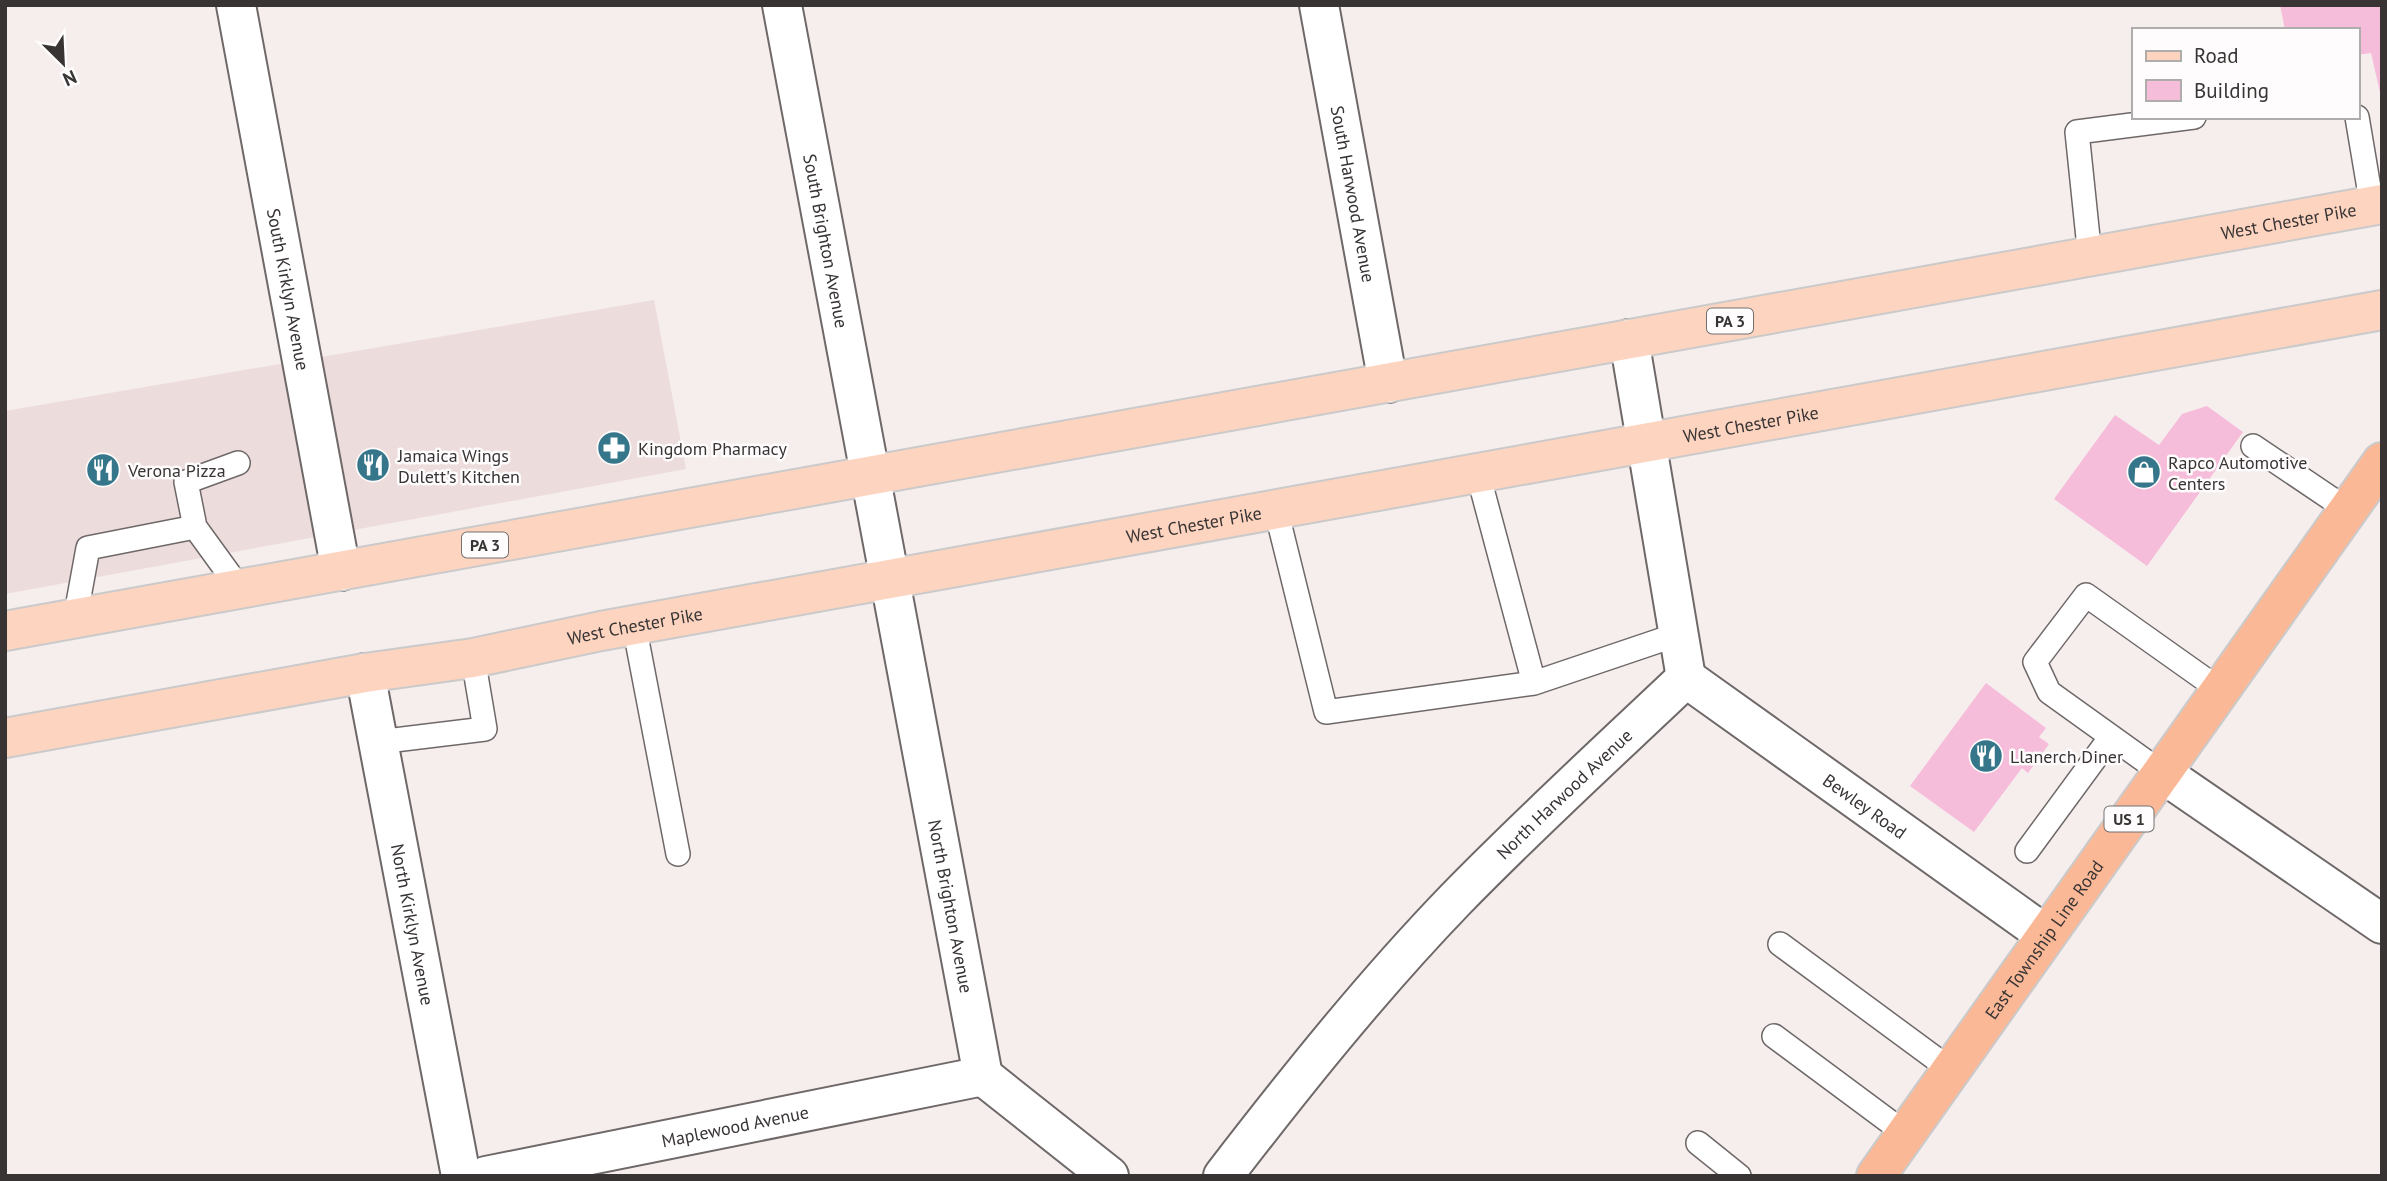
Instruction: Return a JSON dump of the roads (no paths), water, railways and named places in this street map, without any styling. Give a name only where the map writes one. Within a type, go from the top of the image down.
[{"type":"highway","name":"East Township Line Road","points":[[1876,1176],[2382,462]]},
{"type":"main road","name":"West Chester Pike","points":[[5,631],[2377,205]]},
{"type":"main road","name":"West Chester Pike","points":[[5,738],[365,673],[473,658],[634,625],[2382,310]]},
{"type":"street","name":"South Kirklyn Avenue","points":[[236,5],[341,571]]},
{"type":"street","name":"South Brighton Avenue","points":[[782,5],[891,579]]},
{"type":"street","name":"South Harwood Avenue","points":[[1319,5],[1388,383]]},
{"type":"street","points":[[1629,339],[1686,678]]},
{"type":"street","name":"North Brighton Avenue","points":[[891,579],[983,1076]]},
{"type":"street","name":"North Kirklyn Avenue","points":[[365,673],[461,1176]]},
{"type":"street","name":"Bewley Road","points":[[1686,678],[2046,935]]},
{"type":"street","name":"North Harwood Avenue","points":[[1223,1176],[1313,1060],[1456,900],[1686,678]]},
{"type":"street","points":[[2162,773],[2382,924]]},
{"type":"street","points":[[983,1076],[1109,1176]]},
{"type":"street","name":"Maplewood Avenue","points":[[486,1176],[983,1076]]},
{"type":"lane","points":[[2090,257],[2077,132],[2178,119]]},
{"type":"lane","points":[[2357,119],[2377,205]]},
{"type":"lane","points":[[2253,446],[2348,510]]},
{"type":"lane","points":[[238,463],[186,482],[195,527],[240,589]]},
{"type":"lane","points":[[1478,474],[1534,683]]},
{"type":"lane","points":[[1276,510],[1326,712],[1534,683],[1679,634]]},
{"type":"lane","points":[[75,619],[88,548],[195,527]]},
{"type":"lane","points":[[2162,773],[2049,692],[2035,662],[2086,595],[2220,690]]},
{"type":"lane","points":[[634,625],[678,854]]},
{"type":"lane","points":[[378,741],[485,729],[473,658]]},
{"type":"lane","points":[[2027,851],[2110,738]]},
{"type":"lane","points":[[1780,944],[1951,1070]]},
{"type":"lane","points":[[1774,1036],[1906,1133]]},
{"type":"lane","points":[[1698,1143],[1739,1176]]},
{"type":"place","name":"Kingdom Pharmacy","points":[[614,448]]},
{"type":"place","name":"Jamaica Wings Dulett's Kitchen","points":[[373,465]]},
{"type":"place","name":"Verona Pizza","points":[[103,470]]},
{"type":"place","name":"Rapco Automotive Centers","points":[[2144,472]]},
{"type":"place","name":"Llanerch Diner","points":[[1986,756]]}]
